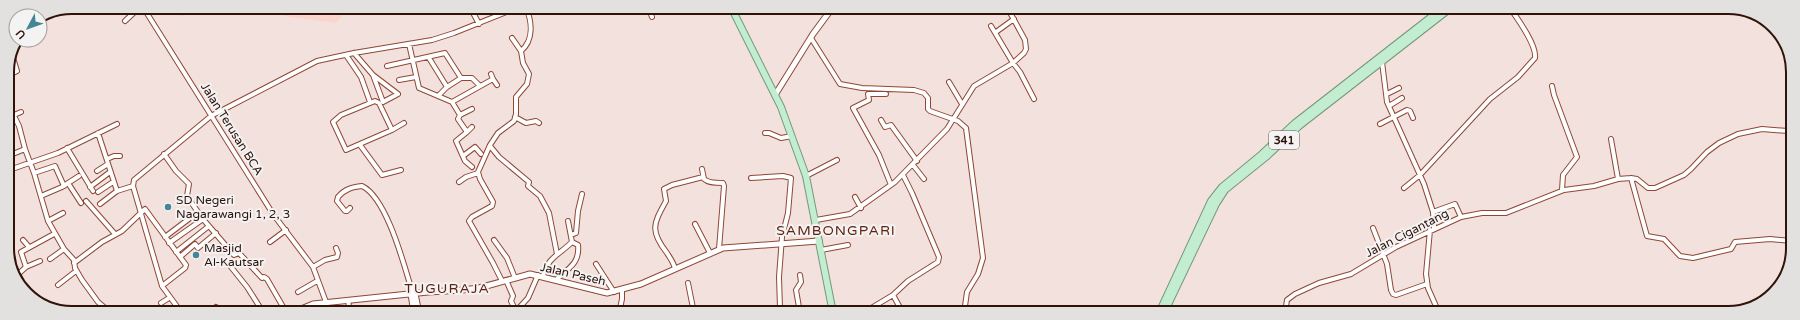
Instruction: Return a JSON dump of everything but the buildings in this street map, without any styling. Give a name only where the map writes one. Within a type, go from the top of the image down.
[{"type":"main road","points":[[734,14],[775,95],[792,136],[806,176],[816,220],[820,250],[832,306]]},
{"type":"main road","name":"341","points":[[1162,306],[1211,201],[1222,187],[1253,164],[1437,14]]},
{"type":"main road","name":"341","points":[[1366,71],[1382,62],[1444,14]]},
{"type":"main road","name":"341","points":[[1167,306],[1216,204],[1225,190],[1253,164]]},
{"type":"street","points":[[125,21],[132,14]]},
{"type":"street","name":"Jalan Terusan BCA","points":[[147,14],[273,214],[313,267],[326,302]]},
{"type":"street","points":[[474,14],[479,24]]},
{"type":"street","points":[[176,306],[162,286],[132,186],[134,180],[210,116],[318,61],[354,53],[432,40],[479,24],[503,14]]},
{"type":"street","points":[[521,51],[529,43],[531,30],[529,14]]},
{"type":"street","points":[[775,95],[810,38],[828,14]]},
{"type":"street","points":[[816,220],[842,217],[861,208],[891,185],[917,161],[947,129],[974,86],[1013,63],[1026,49],[1025,40],[1011,14]]},
{"type":"street","points":[[1404,188],[1420,176],[1490,99],[1518,76],[1535,58],[1535,54],[1529,39],[1514,14]]},
{"type":"street","points":[[996,32],[1014,19]]},
{"type":"street","points":[[991,26],[1020,72],[1034,99]]},
{"type":"street","points":[[459,182],[478,171],[498,133],[514,121],[516,97],[527,84],[529,74],[523,63],[521,51],[512,38]]},
{"type":"street","points":[[810,38],[840,84],[886,94]]},
{"type":"street","points":[[409,44],[419,88],[452,102],[460,115]]},
{"type":"street","points":[[354,53],[373,75],[398,94],[383,102],[373,75]]},
{"type":"street","points":[[387,66],[429,58],[446,53],[461,78]]},
{"type":"street","points":[[346,55],[361,77],[370,102]]},
{"type":"street","points":[[429,58],[447,87]]},
{"type":"street","points":[[1382,62],[1389,106],[1420,176],[1433,212],[1434,228]]},
{"type":"street","points":[[14,72],[17,71],[15,64]]},
{"type":"street","points":[[452,102],[480,86],[492,76],[496,85]]},
{"type":"street","points":[[399,80],[416,77]]},
{"type":"street","points":[[438,96],[447,87],[461,78],[472,78],[480,86]]},
{"type":"street","points":[[377,86],[383,82]]},
{"type":"street","points":[[949,82],[962,104]]},
{"type":"street","points":[[1552,86],[1554,95],[1578,157],[1563,175],[1562,190]]},
{"type":"street","points":[[1387,94],[1400,88]]},
{"type":"street","points":[[891,185],[879,155],[853,108],[869,100],[868,94],[914,90],[924,93],[928,98],[928,109],[930,111],[961,123],[966,128],[983,258],[978,274],[967,292],[965,306]]},
{"type":"street","points":[[1389,106],[1402,98]]},
{"type":"street","points":[[392,130],[379,103],[375,101],[341,116],[333,122],[345,150],[360,145],[392,130],[404,123]]},
{"type":"street","points":[[467,132],[458,120],[460,115],[472,109]]},
{"type":"street","points":[[1380,124],[1408,110],[1413,118]]},
{"type":"street","points":[[21,112],[14,116],[24,134],[25,149],[34,173],[48,221],[54,234],[74,263],[76,271],[98,302],[103,306]]},
{"type":"street","points":[[515,117],[526,123],[536,121],[539,123]]},
{"type":"street","points":[[881,120],[885,127],[891,125],[917,161]]},
{"type":"street","points":[[14,169],[30,162],[54,155],[117,124]]},
{"type":"street","points":[[472,127],[456,141],[466,163],[472,167]]},
{"type":"street","points":[[1631,178],[1640,181],[1650,189],[1655,188],[1684,175],[1707,152],[1719,143],[1738,134],[1762,129],[1786,132]]},
{"type":"street","points":[[98,133],[117,191]]},
{"type":"street","points":[[765,133],[781,138],[792,136]]},
{"type":"street","points":[[1611,139],[1618,179]]},
{"type":"street","points":[[360,145],[382,175],[401,170]]},
{"type":"street","points":[[490,146],[499,157],[529,182],[528,186],[542,198],[551,222],[557,254]]},
{"type":"street","points":[[463,156],[475,147],[481,154]]},
{"type":"street","points":[[67,148],[91,189],[110,172]]},
{"type":"street","points":[[14,154],[25,149]]},
{"type":"street","points":[[164,154],[176,171],[189,184],[187,196],[203,219],[234,255],[240,253],[262,278],[267,278],[283,306]]},
{"type":"street","points":[[97,171],[114,156],[120,156]]},
{"type":"street","points":[[806,176],[837,160]]},
{"type":"street","points":[[913,165],[924,179]]},
{"type":"street","points":[[34,173],[55,166],[66,184],[81,203]]},
{"type":"street","points":[[702,169],[703,177],[708,182],[723,183],[724,186],[719,249]]},
{"type":"street","points":[[478,171],[480,179],[493,202],[492,206],[472,217],[469,221],[514,296],[510,301],[513,306]]},
{"type":"street","points":[[875,306],[893,295],[908,281],[938,262],[939,257],[912,193],[902,175]]},
{"type":"street","points":[[40,196],[79,176]]},
{"type":"street","points":[[675,269],[672,260],[662,247],[655,228],[657,216],[666,200],[664,189],[672,185],[703,177]]},
{"type":"street","points":[[751,178],[791,177],[788,213],[781,244],[779,276],[780,306]]},
{"type":"street","points":[[1631,178],[1647,236],[1664,239],[1680,256],[1688,258],[1730,248],[1735,242],[1786,241]]},
{"type":"street","name":"Jalan Cigantang","points":[[1286,306],[1287,300],[1295,294],[1319,284],[1351,274],[1384,254],[1430,230],[1461,217],[1482,213],[1506,213],[1562,190],[1594,186],[1618,179],[1631,178]]},
{"type":"street","points":[[98,192],[113,182]]},
{"type":"street","points":[[100,204],[117,191],[132,186]]},
{"type":"street","points":[[350,208],[346,211],[338,201],[338,196],[343,191],[353,187],[362,186],[375,196],[397,242],[417,306]]},
{"type":"street","points":[[571,235],[576,233],[578,211],[582,194]]},
{"type":"street","points":[[855,197],[861,208]]},
{"type":"street","points":[[86,201],[115,234]]},
{"type":"street","points":[[1433,212],[1455,204],[1461,217]]},
{"type":"street","points":[[74,263],[115,234],[122,231],[145,210],[186,267],[162,286]]},
{"type":"street","points":[[165,237],[198,212]]},
{"type":"street","points":[[48,221],[64,213]]},
{"type":"street","points":[[169,243],[203,219]]},
{"type":"street","points":[[568,221],[572,242]]},
{"type":"street","points":[[695,224],[710,253]]},
{"type":"street","points":[[176,252],[209,226]]},
{"type":"street","points":[[1373,228],[1384,254],[1390,276],[1391,290],[1394,295],[1427,284]]},
{"type":"street","points":[[270,242],[286,230]]},
{"type":"street","points":[[1430,230],[1426,274],[1427,284],[1436,306]]},
{"type":"street","points":[[180,257],[195,244],[198,248],[216,233]]},
{"type":"street","points":[[26,267],[21,252],[54,234]]},
{"type":"street","points":[[23,240],[29,247]]},
{"type":"street","points":[[494,240],[507,258],[515,278]]},
{"type":"street","name":"Jalan Paseh","points":[[306,306],[326,302],[412,293],[462,290],[524,275],[540,276],[603,292],[614,292],[675,269],[719,249],[819,241]]},
{"type":"street","points":[[522,306],[526,302],[547,265],[557,254],[572,242]]},
{"type":"street","points":[[556,280],[575,262],[578,256],[578,244],[572,242]]},
{"type":"street","points":[[820,250],[848,245]]},
{"type":"street","points":[[313,267],[325,260],[338,256],[336,248]]},
{"type":"street","points":[[50,259],[64,249]]},
{"type":"street","points":[[20,273],[26,267],[40,260]]},
{"type":"street","points":[[596,264],[614,292]]},
{"type":"street","points":[[231,267],[247,287],[259,306]]},
{"type":"street","points":[[58,285],[76,271]]},
{"type":"street","points":[[799,306],[796,290],[801,282],[800,275]]},
{"type":"street","points":[[298,292],[317,281]]},
{"type":"street","points":[[688,283],[693,306]]},
{"type":"street","points":[[620,306],[622,290]]},
{"type":"street","points":[[412,293],[413,306]]},
{"type":"street","points":[[893,295],[899,306]]},
{"type":"street","points":[[161,303],[169,298]]},
{"type":"street","points":[[348,300],[349,306]]},
{"type":"shaded area","points":[[177,14],[187,14],[181,17]]},
{"type":"shaded area","points":[[282,14],[343,14],[336,23],[284,16]]},
{"type":"place","name":"SD Negeri Nagarawangi 1, 2, 3","points":[[168,207]]},
{"type":"place","name":"Masjid Al-Kautsar","points":[[196,255]]},
{"type":"district","name":"SAMBONGPARI","points":[[836,230]]},
{"type":"district","name":"TUGURAJA","points":[[447,288]]}]
